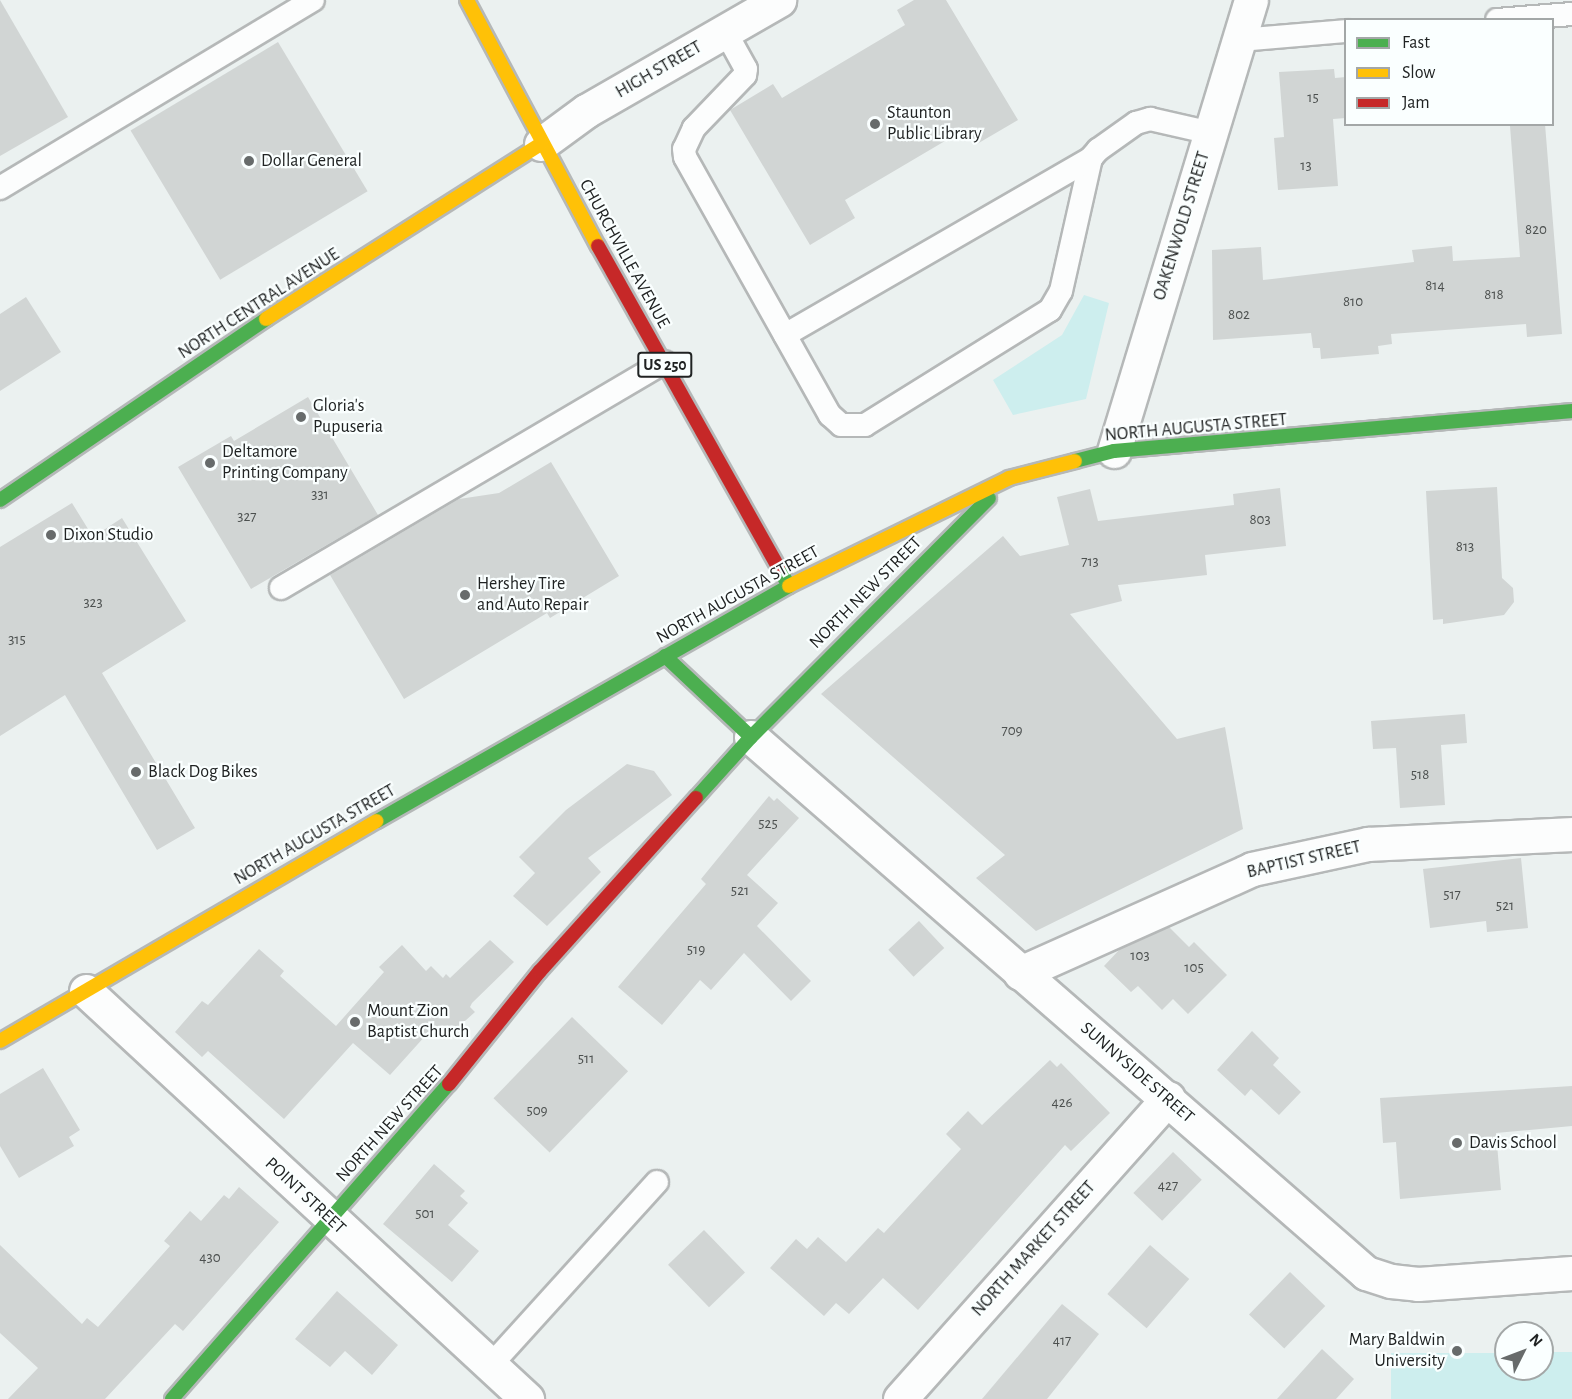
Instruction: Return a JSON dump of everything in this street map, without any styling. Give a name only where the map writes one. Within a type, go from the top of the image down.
[{"type":"main road","name":"CHURCHVILLE AVENUE","points":[[467,0],[541,144],[789,585]]},
{"type":"main road","name":"NORTH CENTRAL AVENUE","points":[[0,500],[214,352],[541,144]]},
{"type":"main road","name":"NORTH AUGUSTA STREET","points":[[0,1041],[789,585],[1009,478],[1114,451],[1572,411]]},
{"type":"main road","name":"NORTH NEW STREET","points":[[171,1399],[475,1055],[540,971],[751,737],[1009,478]]},
{"type":"main road","points":[[665,656],[751,737]]},
{"type":"street","name":"HIGH STREET","points":[[541,144],[586,111],[779,0]]},
{"type":"street","name":"OAKENWOLD STREET","points":[[1114,451],[1251,0]]},
{"type":"street","name":"SUNNYSIDE STREET","points":[[751,737],[1020,973],[1168,1098],[1350,1260],[1373,1275],[1418,1284],[1572,1273]]},
{"type":"street","name":"BAPTIST STREET","points":[[1020,973],[1252,869],[1368,844],[1572,834]]},
{"type":"street","name":"POINT STREET","points":[[86,991],[527,1399]]},
{"type":"street","name":"NORTH MARKET STREET","points":[[900,1399],[1168,1098]]},
{"type":"lane","points":[[0,188],[313,0]]},
{"type":"lane","points":[[1522,18],[1572,14]]},
{"type":"lane","points":[[725,31],[746,69],[745,75],[694,128],[684,149],[685,157],[830,415],[841,425],[865,425],[1050,310],[1061,291],[1091,158]]},
{"type":"lane","points":[[1239,40],[1344,31]]},
{"type":"lane","points":[[785,335],[1091,158],[1136,123],[1150,119],[1210,133]]},
{"type":"lane","points":[[281,588],[664,362]]},
{"type":"lane","points":[[491,1365],[657,1182]]},
{"type":"shaded area","points":[[1084,295],[1109,303],[1086,399],[1013,415],[993,380],[1062,335]]},
{"type":"shaded area","points":[[1554,1352],[1572,1352],[1572,1399],[1391,1399],[1391,1353],[1494,1353],[1494,1381],[1554,1381]]},
{"type":"building","points":[[0,0],[68,117],[0,156]]},
{"type":"building","name":"Staunton Public Library","points":[[914,0],[946,0],[1018,120],[977,144],[967,128],[845,200],[855,218],[810,245],[730,110],[773,84],[782,98],[905,25],[897,10]]},
{"type":"building","name":"Dollar General","points":[[278,42],[368,191],[220,280],[131,131]]},
{"type":"building","points":[[1334,69],[1335,78],[1344,77],[1344,118],[1333,119],[1338,186],[1278,190],[1274,138],[1284,137],[1279,72]]},
{"type":"building","points":[[1510,126],[1545,126],[1562,334],[1527,337],[1526,324],[1391,334],[1392,344],[1378,346],[1379,354],[1321,359],[1320,348],[1313,348],[1311,333],[1213,340],[1212,250],[1261,247],[1263,280],[1414,262],[1412,250],[1452,246],[1453,261],[1520,257]]},
{"type":"building","points":[[26,297],[61,352],[0,391],[0,314]]},
{"type":"building","points":[[308,397],[378,515],[251,589],[178,467],[231,436],[234,441]]},
{"type":"building","name":"Hershey Tire and Auto Repair","points":[[551,462],[619,576],[550,618],[547,613],[404,699],[330,575],[459,499],[499,493]]},
{"type":"building","points":[[1497,487],[1502,578],[1513,588],[1514,602],[1504,615],[1443,624],[1443,619],[1433,620],[1426,491]]},
{"type":"building","points":[[1280,488],[1286,546],[1205,555],[1207,575],[1118,585],[1122,601],[1070,614],[1177,739],[1225,727],[1243,829],[1036,931],[976,878],[1005,855],[821,694],[1003,536],[1020,556],[1069,545],[1057,497],[1090,489],[1098,521],[1234,505],[1233,494]]},
{"type":"building","points":[[72,503],[93,537],[122,518],[186,621],[102,673],[195,828],[157,850],[65,695],[0,736],[0,547]]},
{"type":"building","points":[[1465,714],[1467,743],[1441,745],[1445,805],[1400,808],[1396,748],[1373,749],[1371,721]]},
{"type":"building","points":[[627,764],[654,771],[672,795],[588,858],[601,872],[547,926],[513,896],[535,873],[519,857],[566,810]]},
{"type":"building","points":[[769,796],[774,801],[777,798],[799,818],[747,875],[778,903],[757,926],[811,981],[791,1001],[744,953],[711,990],[700,980],[662,1025],[618,987],[706,884],[701,879]]},
{"type":"building","points":[[1521,858],[1528,928],[1487,932],[1486,921],[1430,928],[1423,869]]},
{"type":"building","points":[[919,921],[944,948],[914,977],[888,950]]},
{"type":"building","points":[[1169,927],[1189,947],[1194,942],[1227,975],[1188,1014],[1173,999],[1162,1010],[1138,986],[1131,992],[1104,966],[1121,948]]},
{"type":"building","points":[[490,940],[514,962],[472,1003],[470,1007],[475,1012],[446,1038],[435,1025],[390,1075],[353,1043],[284,1119],[208,1051],[202,1057],[175,1032],[202,1001],[208,1005],[259,949],[284,971],[280,976],[336,1026],[384,972],[379,967],[402,945],[426,971],[431,966],[443,978],[446,974],[450,978]]},
{"type":"building","points":[[572,1017],[628,1071],[550,1152],[494,1098]]},
{"type":"building","points":[[1252,1031],[1279,1058],[1273,1065],[1301,1092],[1279,1115],[1251,1089],[1245,1096],[1217,1070]]},
{"type":"building","points":[[1050,1060],[1057,1067],[1061,1063],[1110,1113],[1071,1151],[1065,1145],[918,1310],[883,1278],[849,1314],[836,1303],[824,1316],[770,1268],[796,1239],[807,1249],[818,1237],[846,1262],[878,1228],[884,1233],[961,1149],[946,1134],[968,1111],[982,1125]]},
{"type":"building","points":[[43,1068],[80,1130],[69,1137],[74,1146],[19,1178],[0,1146],[0,1094]]},
{"type":"building","points":[[1572,1086],[1572,1126],[1496,1133],[1501,1190],[1400,1199],[1396,1142],[1383,1143],[1380,1098]]},
{"type":"building","points":[[1173,1152],[1202,1180],[1162,1221],[1133,1193]]},
{"type":"building","points":[[434,1164],[465,1191],[460,1196],[468,1203],[448,1225],[479,1251],[452,1282],[383,1224]]},
{"type":"building","points":[[239,1187],[279,1222],[183,1331],[175,1324],[105,1399],[8,1399],[38,1368],[0,1333],[0,1245],[82,1324],[87,1318],[98,1327],[170,1246],[164,1241],[190,1211],[201,1221],[224,1195],[229,1199]]},
{"type":"building","points":[[704,1230],[745,1272],[709,1307],[668,1265]]},
{"type":"building","points":[[1150,1245],[1189,1279],[1147,1328],[1107,1294]]},
{"type":"building","points":[[1290,1272],[1325,1306],[1284,1348],[1249,1314]]},
{"type":"building","points":[[337,1291],[398,1345],[372,1375],[345,1351],[330,1367],[295,1339]]},
{"type":"building","points":[[1062,1304],[1099,1334],[1047,1399],[982,1399]]},
{"type":"building","points":[[1322,1349],[1354,1379],[1336,1399],[1277,1399]]},
{"type":"traffic: fast","points":[[0,500],[266,319]]},
{"type":"traffic: fast","points":[[1075,461],[1114,451],[1572,411]]},
{"type":"traffic: fast","points":[[751,737],[989,498]]},
{"type":"traffic: fast","points":[[377,821],[789,586],[778,567]]},
{"type":"traffic: fast","points":[[665,656],[751,737],[696,798]]},
{"type":"traffic: fast","points":[[172,1399],[449,1084]]},
{"type":"traffic: slow","points":[[467,0],[598,246]]},
{"type":"traffic: slow","points":[[266,319],[541,144]]},
{"type":"traffic: slow","points":[[789,586],[1009,478],[1075,461]]},
{"type":"traffic: slow","points":[[0,1041],[377,821]]},
{"type":"traffic: jam","points":[[598,246],[778,567]]},
{"type":"traffic: jam","points":[[449,1084],[540,971],[696,798]]},
{"type":"place","name":"Staunton Public Library","points":[[875,124]]},
{"type":"place","name":"Dollar General","points":[[249,161]]},
{"type":"place","name":"Gloria's Pupuseria","points":[[301,417]]},
{"type":"place","name":"Deltamore Printing Company","points":[[210,463]]},
{"type":"place","name":"Dixon Studio","points":[[51,535]]},
{"type":"place","name":"Hershey Tire and Auto Repair","points":[[465,595]]},
{"type":"place","name":"Black Dog Bikes","points":[[136,772]]},
{"type":"place","name":"Mount Zion Baptist Church","points":[[355,1022]]},
{"type":"place","name":"Davis School","points":[[1457,1143]]},
{"type":"place","name":"Mary Baldwin University","points":[[1457,1351]]}]
